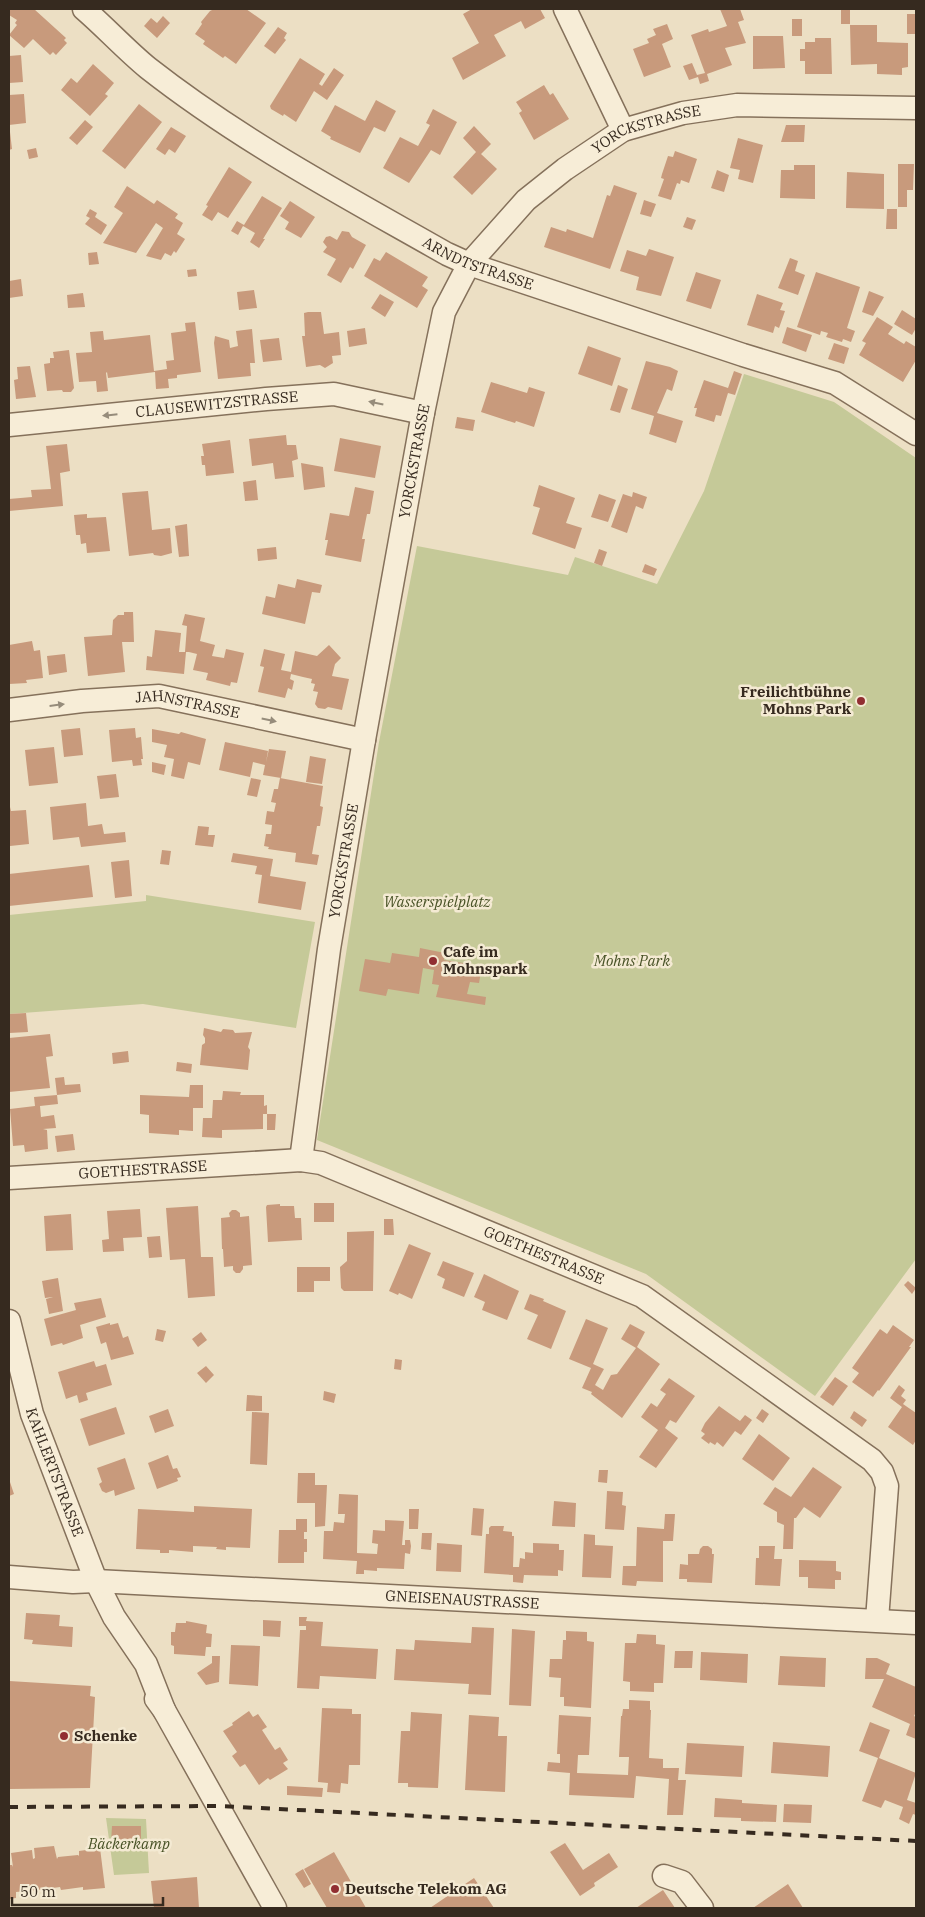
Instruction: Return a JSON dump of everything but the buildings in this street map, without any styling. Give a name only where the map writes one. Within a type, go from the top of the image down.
[{"type":"street","name":"ARNDTSTRASSE","points":[[84,9],[147,67],[242,134],[284,162],[447,254],[469,264],[743,355],[835,383],[916,434]]},
{"type":"street","points":[[565,9],[623,130]]},
{"type":"street","name":"YORCKSTRASSE","points":[[301,1160],[329,949],[364,740],[423,413],[444,312],[469,264],[526,200],[565,168],[623,130],[683,114],[736,105],[916,108]]},
{"type":"street","name":"CLAUSEWITZSTRASSE","points":[[9,425],[266,398],[334,394],[423,413]]},
{"type":"street","name":"JAHNSTRASSE","points":[[9,710],[159,696],[364,740]]},
{"type":"street","name":"GOETHESTRASSE","points":[[9,1178],[301,1160],[321,1163],[642,1296],[872,1460],[882,1472],[887,1486],[878,1620]]},
{"type":"street","name":"KAHLERTSTRASSE","points":[[9,1320],[32,1414],[96,1581],[114,1617],[146,1664],[164,1710],[275,1908]]},
{"type":"street","name":"GNEISENAUSTRASSE","points":[[9,1577],[74,1582],[96,1581],[916,1623]]},
{"type":"street","points":[[664,1876],[682,1882],[702,1908]]},
{"type":"green space","name":"Mohns Park","points":[[744,374],[834,402],[916,458],[916,1259],[815,1396],[646,1274],[317,1140],[379,742],[417,546],[568,575],[575,557],[657,584],[704,491]]},
{"type":"green space","points":[[146,895],[315,922],[296,1028],[143,1004],[9,1014],[9,915],[146,901]]},
{"type":"green space","name":"Bäckerkamp","points":[[106,1818],[146,1819],[149,1873],[114,1875]]},
{"type":"railway","points":[[9,1807],[219,1806],[916,1841]]},
{"type":"place","name":"Freilichtbühne Mohns Park","points":[[861,701]]},
{"type":"place","name":"Cafe im Mohnspark","points":[[433,961]]},
{"type":"place","name":"Schenke","points":[[64,1736]]},
{"type":"place","name":"Deutsche Telekom AG","points":[[335,1889]]},
{"type":"park label","name":"Wasserspielplatz","points":[[437,902]]}]
